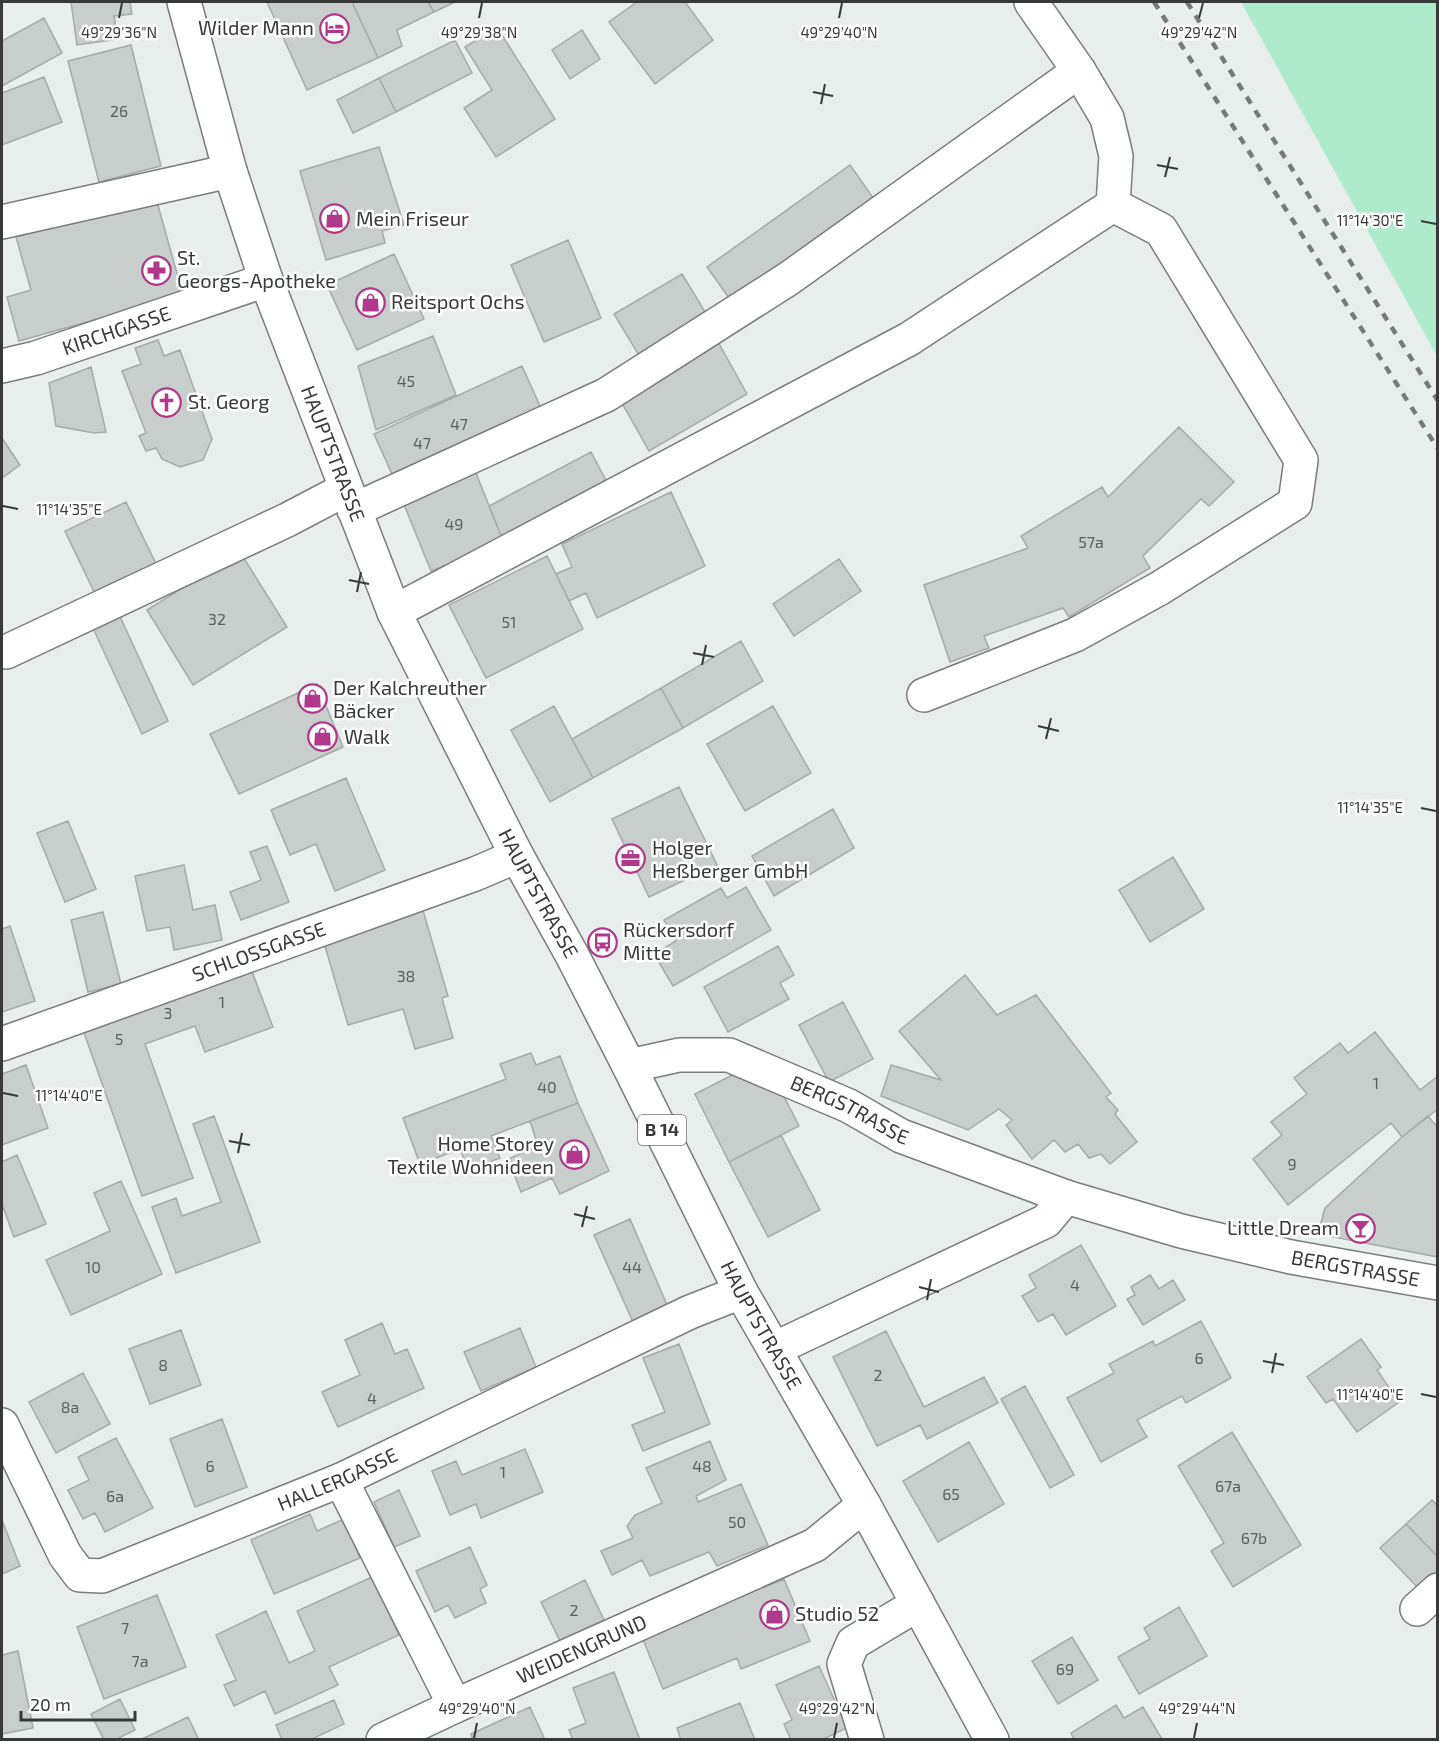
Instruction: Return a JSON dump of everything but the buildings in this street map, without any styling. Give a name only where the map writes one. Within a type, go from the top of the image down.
[{"type":"street","name":"HAUPTSTRASSE","points":[[184,2],[230,171],[266,280],[394,612],[517,856],[572,955],[629,1066],[741,1292],[864,1504],[992,1740]]},
{"type":"street","points":[[1031,2],[1107,118],[1116,156],[1113,205]]},
{"type":"street","points":[[6,652],[287,520],[350,499],[606,396],[789,279],[1078,71]]},
{"type":"street","points":[[2,222],[230,171]]},
{"type":"street","points":[[394,612],[909,339],[1113,205]]},
{"type":"street","points":[[924,695],[1075,635],[1160,588],[1295,503],[1301,460],[1161,230],[1113,205]]},
{"type":"street","name":"KIRCHGASSE","points":[[2,366],[36,358],[266,280]]},
{"type":"street","name":"SCHLOSSGASSE","points":[[2,1044],[475,874],[517,856]]},
{"type":"street","name":"BERGSTRASSE","points":[[629,1066],[679,1055],[729,1055],[849,1106],[902,1136],[1066,1197],[1182,1231],[1291,1257],[1437,1283]]},
{"type":"street","points":[[774,1349],[1046,1221],[1066,1197]]},
{"type":"street","name":"HALLERGASSE","points":[[2,1425],[65,1555],[80,1575],[102,1576],[341,1480],[690,1312],[741,1292]]},
{"type":"street","points":[[341,1480],[455,1706]]},
{"type":"street","name":"WEIDENGRUND","points":[[383,1740],[815,1545],[864,1504]]},
{"type":"street","points":[[867,1740],[844,1664],[853,1643],[918,1604]]},
{"type":"green space","points":[[1241,2],[1437,2],[1437,356]]},
{"type":"railway","points":[[1154,2],[1438,449]]},
{"type":"railway","points":[[1187,2],[1438,401]]},
{"type":"place","name":"Wilder Mann","points":[[335,28]]},
{"type":"place","name":"Mein Friseur","points":[[335,219]]},
{"type":"place","name":"St. Georgs-Apotheke","points":[[156,270]]},
{"type":"place","name":"Reitsport Ochs","points":[[370,302]]},
{"type":"place","name":"St. Georg","points":[[167,402]]},
{"type":"place","name":"Der Kalchreuther Bäcker","points":[[312,699]]},
{"type":"place","name":"Walk","points":[[323,737]]},
{"type":"place","name":"Holger Heßberger GmbH","points":[[631,859]]},
{"type":"place","name":"Rückersdorf Mitte","points":[[602,942]]},
{"type":"place","name":"Home Storey Textile Wohnideen","points":[[575,1155]]},
{"type":"place","name":"Little Dream","points":[[1360,1228]]},
{"type":"place","name":"Studio 52","points":[[774,1614]]}]
